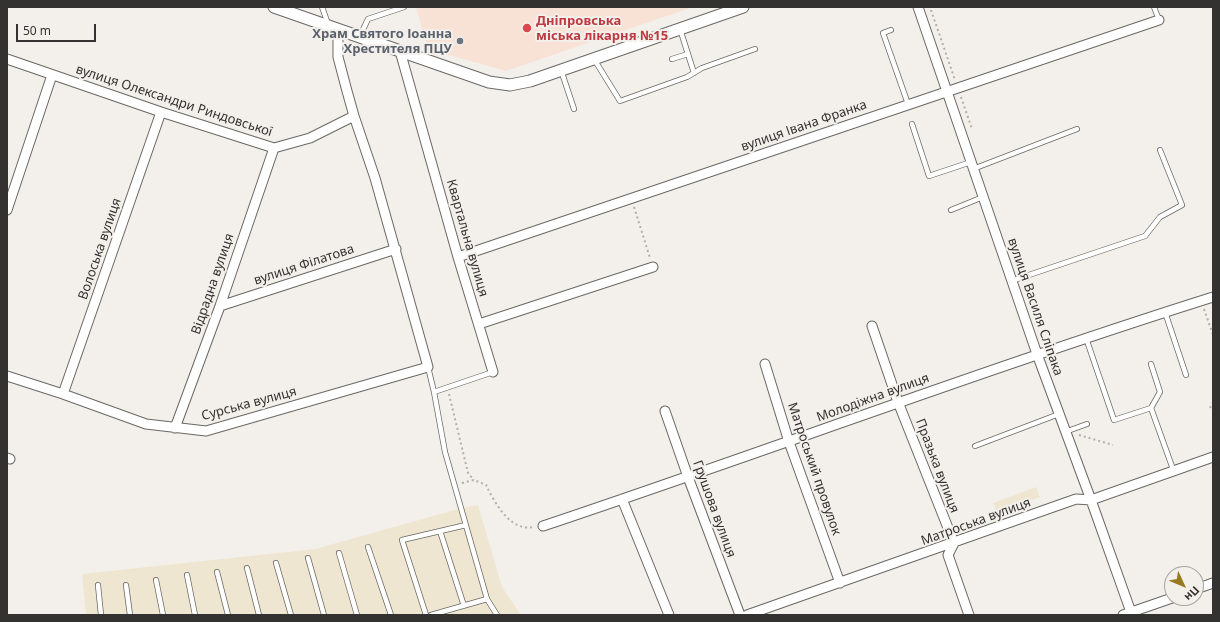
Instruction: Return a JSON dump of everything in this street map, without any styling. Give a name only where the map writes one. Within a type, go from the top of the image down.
[{"type":"street","points":[[274,7],[489,82],[510,85],[530,81],[743,7]]},
{"type":"street","name":"вулиця Василя Сліпака","points":[[918,7],[1037,354],[1091,500],[1128,614]]},
{"type":"street","name":"вулиця Івана Франка","points":[[458,257],[1159,20]]},
{"type":"street","points":[[333,27],[338,57],[354,116],[375,178],[396,249],[428,367]]},
{"type":"street","name":"Квартальна вулиця","points":[[400,51],[458,257],[493,372]]},
{"type":"street","name":"вулиця Олександри Риндовської","points":[[7,59],[161,112],[274,148],[310,138],[354,116]]},
{"type":"street","points":[[7,210],[52,75]]},
{"type":"street","name":"Волоська вулиця","points":[[63,394],[161,112]]},
{"type":"street","name":"Відрадна вулиця","points":[[175,428],[220,306],[274,148]]},
{"type":"street","name":"вулиця Філатова","points":[[220,306],[396,249]]},
{"type":"street","points":[[479,324],[653,267]]},
{"type":"street","name":"Молодіжна вулиця","points":[[543,526],[789,442],[898,402],[1037,354],[1213,297]]},
{"type":"street","name":"Празька вулиця","points":[[872,326],[898,402],[954,543]]},
{"type":"street","name":"Матроський провулок","points":[[765,364],[789,442],[840,583]]},
{"type":"street","name":"Сурська вулиця","points":[[7,376],[63,394],[146,424],[206,431],[428,367]]},
{"type":"street","name":"Грушова вулиця","points":[[665,411],[740,615]]},
{"type":"street","name":"Матроська вулиця","points":[[747,615],[1076,499],[1091,500],[1213,457]]},
{"type":"street","points":[[622,500],[669,615]]},
{"type":"street","points":[[954,543],[948,556],[969,615]]},
{"type":"street","points":[[1128,614],[1164,601]]},
{"type":"lane","points":[[322,7],[333,27]]},
{"type":"lane","points":[[359,36],[368,19],[404,7]]},
{"type":"lane","points":[[1154,7],[1159,20]]},
{"type":"lane","points":[[680,29],[694,73]]},
{"type":"lane","points":[[891,30],[883,33],[908,104]]},
{"type":"lane","points":[[594,59],[620,101],[687,77],[702,68],[755,49]]},
{"type":"lane","points":[[672,59],[688,54]]},
{"type":"lane","points":[[561,70],[574,109]]},
{"type":"lane","points":[[912,124],[929,176],[972,165],[1077,129]]},
{"type":"lane","points":[[1012,281],[1145,236],[1160,217],[1182,205],[1160,150]]},
{"type":"lane","points":[[950,210],[983,197]]},
{"type":"lane","points":[[1165,312],[1186,374]]},
{"type":"lane","points":[[1086,338],[1114,420],[1151,408],[1160,392],[1151,364]]},
{"type":"lane","points":[[428,367],[445,452],[486,599],[497,615]]},
{"type":"lane","name":"Квартальна вулиця","points":[[434,392],[493,372]]},
{"type":"lane","points":[[1151,408],[1174,472]]},
{"type":"lane","points":[[976,446],[1059,414]]},
{"type":"lane","points":[[1066,432],[1087,424]]},
{"type":"lane","points":[[426,615],[402,540],[466,525]]},
{"type":"lane","points":[[440,531],[464,606]]},
{"type":"lane","points":[[368,547],[390,615]]},
{"type":"lane","points":[[338,553],[357,615]]},
{"type":"lane","points":[[308,558],[324,615]]},
{"type":"lane","points":[[276,563],[291,615]]},
{"type":"lane","points":[[247,568],[259,615]]},
{"type":"lane","points":[[218,572],[228,615]]},
{"type":"lane","points":[[187,575],[195,615]]},
{"type":"lane","points":[[156,580],[163,615]]},
{"type":"lane","points":[[98,585],[101,615]]},
{"type":"lane","points":[[126,585],[130,615]]},
{"type":"lane","points":[[431,615],[486,599]]},
{"type":"path","points":[[930,7],[972,129]]},
{"type":"path","points":[[631,199],[653,267]]},
{"type":"path","points":[[1202,300],[1213,335]]},
{"type":"path","points":[[448,387],[468,473],[474,480],[486,485],[495,504],[517,526],[530,528],[543,526]]},
{"type":"path","points":[[1210,408],[1213,402]]},
{"type":"path","points":[[1066,432],[1113,445]]},
{"type":"path","points":[[455,485],[474,480]]},
{"type":"shaded area","name":"Дніпровська міська лікарня №15","points":[[416,7],[693,7],[506,71],[428,49]]},
{"type":"shaded area","points":[[1036,487],[1040,497],[997,513],[993,503]]},
{"type":"shaded area","points":[[478,505],[502,587],[521,615],[86,615],[82,574],[315,549],[462,508]]},
{"type":"place","name":"Дніпровська міська лікарня №15","points":[[527,28]]},
{"type":"place","name":"Храм Святого Іоанна Хрестителя ПЦУ","points":[[460,41]]}]
